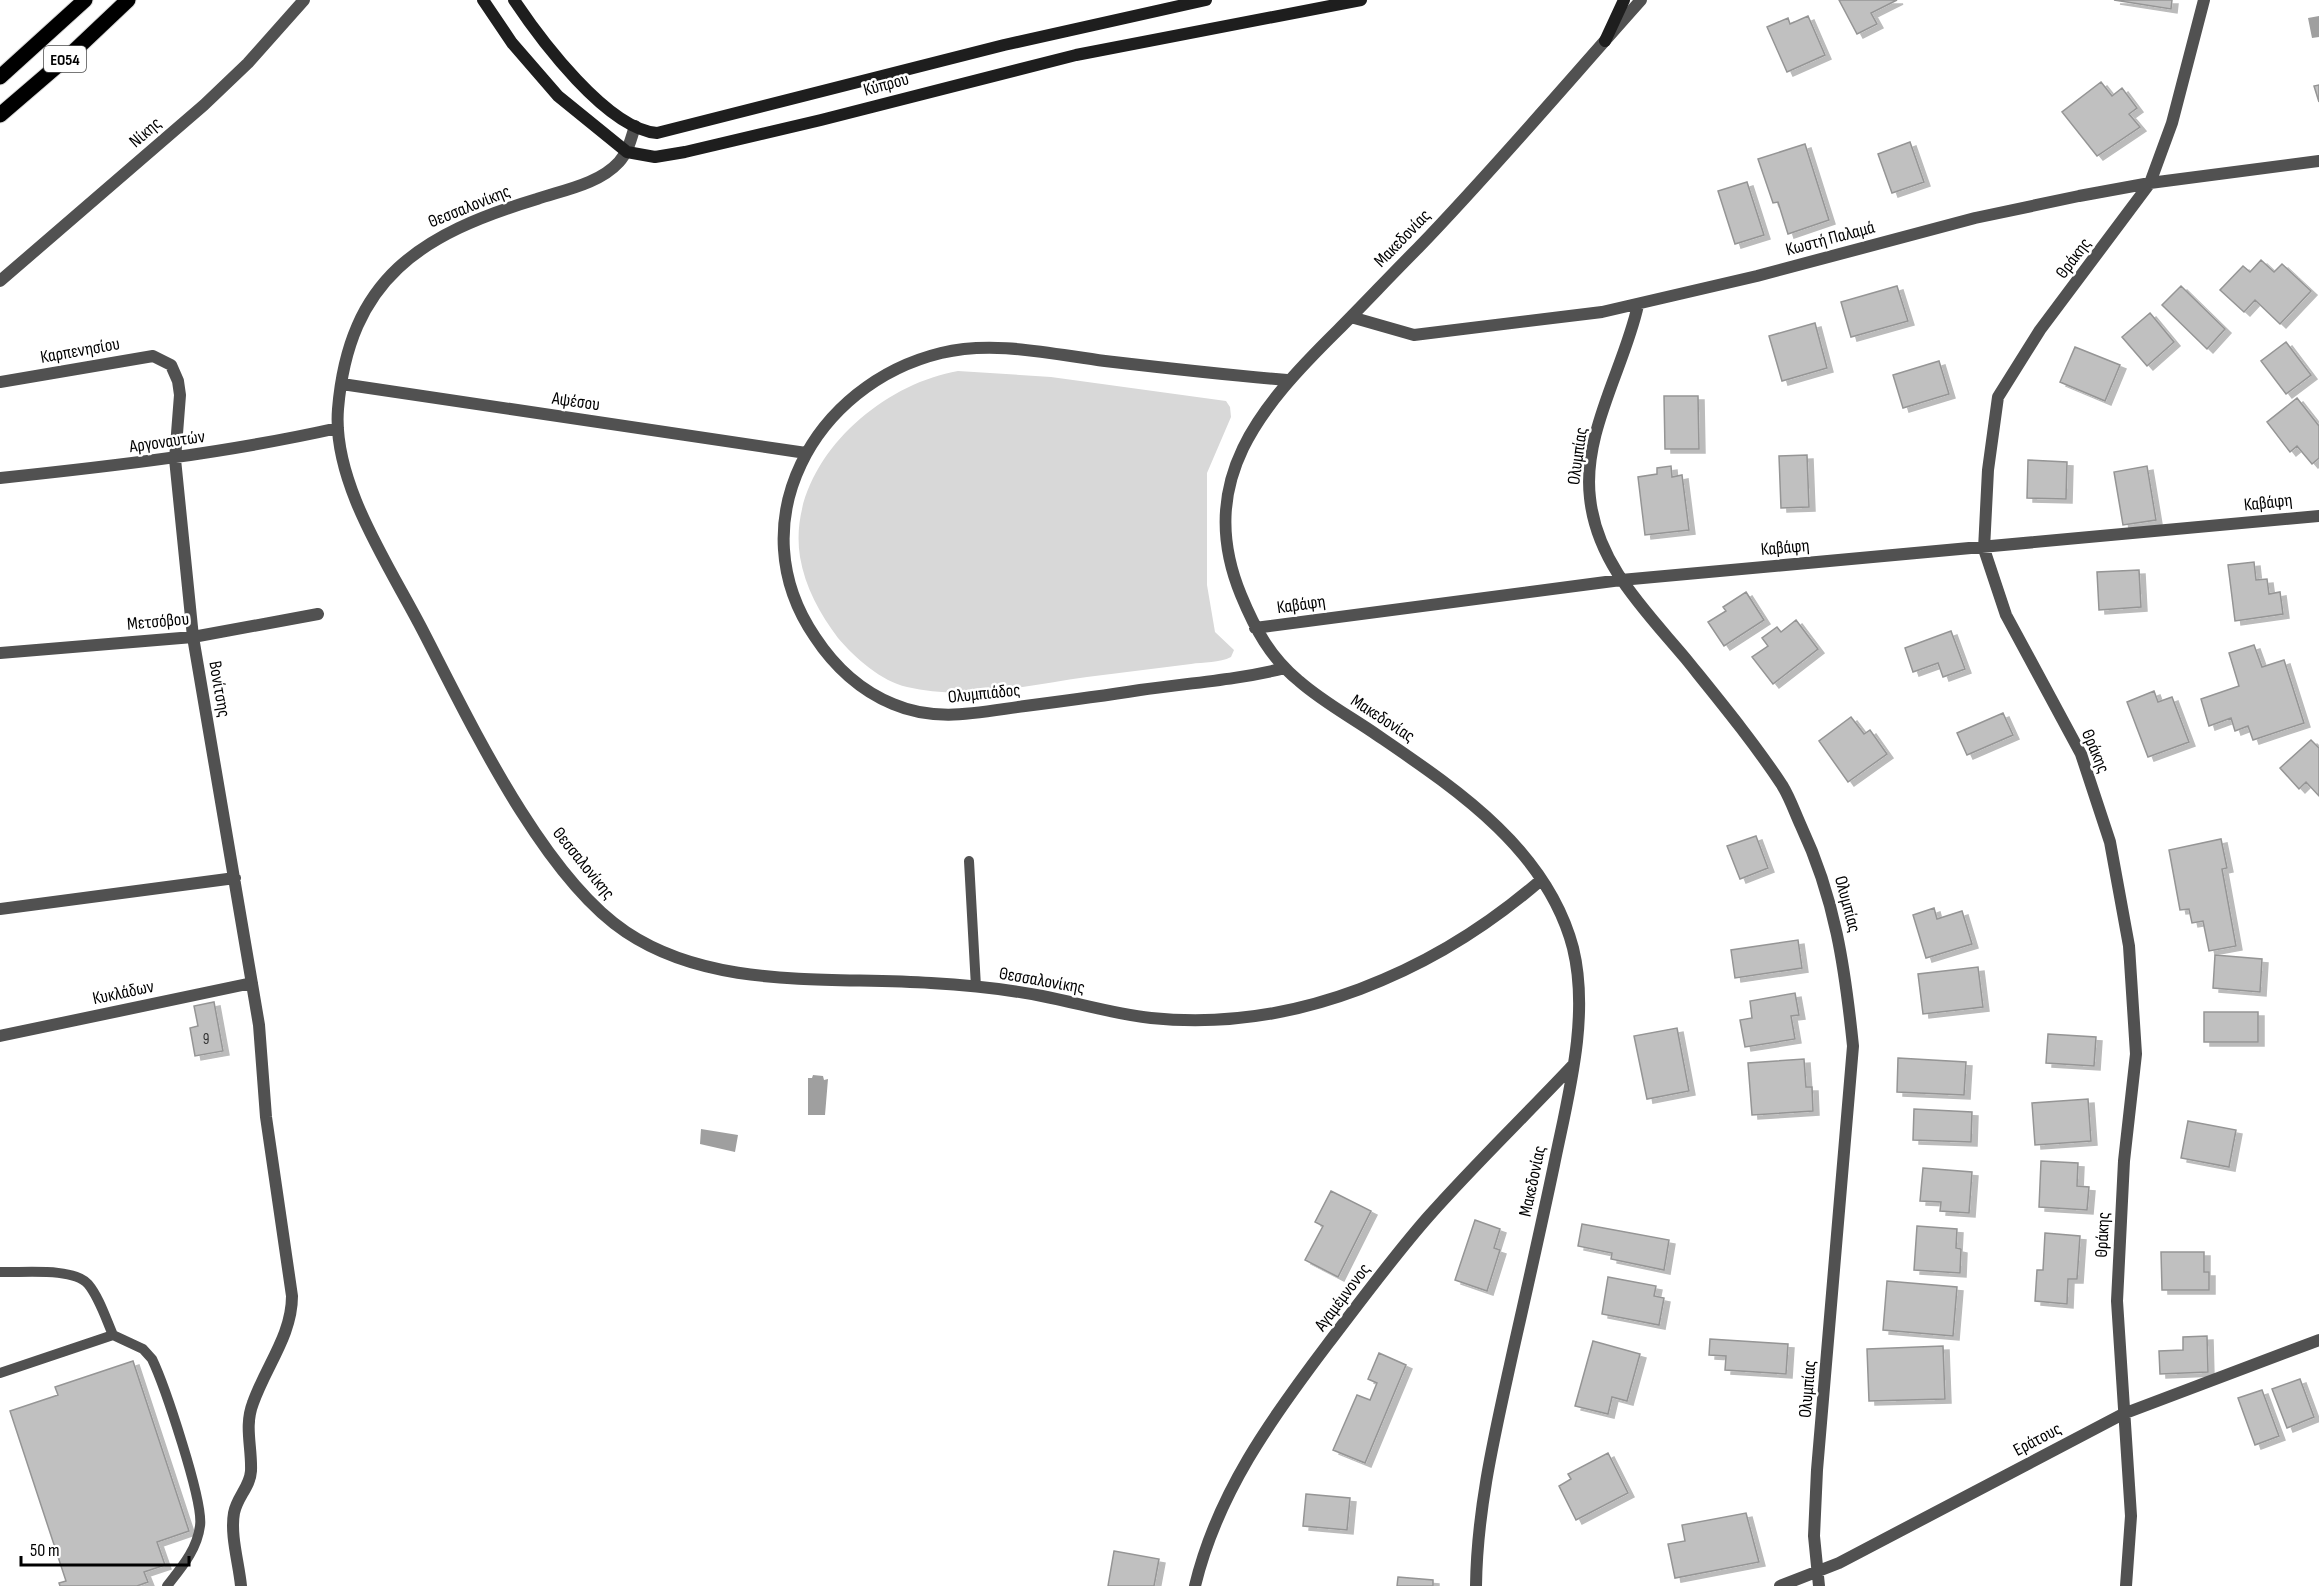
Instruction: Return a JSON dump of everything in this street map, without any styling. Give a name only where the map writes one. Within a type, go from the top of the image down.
[{"type":"main road","name":"ΕΟ54","points":[[0,77],[85,0]]},
{"type":"main road","name":"ΕΟ54","points":[[0,115],[71,54],[128,0]]},
{"type":"main road","points":[[483,0],[512,43],[558,96],[627,152]]},
{"type":"main road","name":"Κύπρου","points":[[514,0],[543,44],[564,68],[604,104],[649,132],[675,130],[1004,45],[1206,0]]},
{"type":"main road","name":"Κύπρου","points":[[627,152],[644,156],[676,154],[1076,55],[1361,0]]},
{"type":"main road","points":[[1605,41],[1624,0]]},
{"type":"street","name":"Νίκης","points":[[0,281],[204,105],[248,63],[304,0]]},
{"type":"street","name":"Μακεδονίας","points":[[1476,1586],[1483,1490],[1535,1257],[1572,1066],[1579,1004],[1574,952],[1561,913],[1541,880],[1500,830],[1470,801],[1322,698],[1286,668],[1264,644],[1234,578],[1228,558],[1224,517],[1233,471],[1245,442],[1287,380],[1352,317],[1463,201],[1641,0]]},
{"type":"street","name":"Θράκης","points":[[2126,1586],[2132,1516],[2123,1414],[2117,1301],[2124,1161],[2136,1054],[2130,946],[2110,842],[2081,754],[2006,615],[1984,549],[1988,470],[1998,397],[2040,330],[2150,183],[2172,123],[2204,0]]},
{"type":"street","name":"Θεσσαλονίκης","points":[[636,126],[627,152],[615,167],[599,177],[465,223],[429,242],[402,262],[382,283],[364,313],[345,366],[338,428],[347,474],[368,525],[482,743],[540,837],[578,888],[606,918],[664,954],[711,967],[828,980],[976,987],[1040,995],[1131,1015],[1173,1020],[1213,1019],[1291,1008],[1354,992],[1407,970],[1497,916],[1541,880]]},
{"type":"street","name":"Κωστή Παλαμά","points":[[1352,317],[1414,335],[1602,312],[1638,305],[1975,218],[2150,183],[2319,161]]},
{"type":"street","name":"Ολυμπίας","points":[[1638,305],[1601,417],[1590,475],[1590,496],[1594,520],[1603,546],[1621,580],[1737,722],[1783,787],[1827,888],[1838,935],[1853,1046],[1817,1470],[1814,1536],[1818,1580]]},
{"type":"street","name":"Ολυμπιάδος","points":[[1286,668],[1227,681],[964,715],[930,714],[894,705],[861,686],[833,660],[807,626],[790,590],[782,554],[784,522],[794,477],[806,453],[838,412],[877,381],[918,361],[952,350],[1012,348],[1164,368],[1287,380]]},
{"type":"street","name":"Καρπενησίου","points":[[0,382],[147,357],[165,360]]},
{"type":"street","name":"Βονίτσης","points":[[165,360],[176,372],[180,395],[175,459],[193,637],[259,1025],[266,1117],[287,1252],[292,1315],[253,1402],[249,1418],[250,1479],[236,1507],[233,1519],[241,1586]]},
{"type":"street","name":"Αψέσου","points":[[342,384],[806,453]]},
{"type":"street","name":"Αργοναυτών","points":[[0,478],[175,459],[262,445],[338,428]]},
{"type":"street","name":"Καβάφη","points":[[1255,628],[1621,580],[1984,549],[2319,516]]},
{"type":"street","name":"Μετσόβου","points":[[0,653],[193,637],[318,614]]},
{"type":"street","points":[[0,909],[235,878]]},
{"type":"street","name":"Κυκλάδων","points":[[0,1036],[252,984]]},
{"type":"street","name":"Αγαμέμνονος","points":[[1196,1586],[1210,1539],[1234,1484],[1257,1441],[1428,1217],[1572,1066]]},
{"type":"street","name":"Εράτους","points":[[1780,1586],[1818,1580],[2123,1414],[2319,1340]]},
{"type":"lane","points":[[969,861],[976,987]]},
{"type":"lane","points":[[0,1272],[66,1274],[79,1277],[93,1291],[113,1335],[143,1349],[152,1359],[198,1498],[201,1524],[198,1539],[189,1558],[168,1586]]},
{"type":"lane","points":[[0,1373],[113,1335]]},
{"type":"shaded area","points":[[2319,16],[2319,37],[2312,38],[2308,18]]},
{"type":"shaded area","points":[[958,371],[1051,377],[1226,401],[1230,407],[1231,417],[1207,473],[1207,585],[1215,632],[1234,650],[1231,657],[1217,661],[997,690],[952,692],[929,691],[897,684],[869,668],[845,646],[819,610],[802,568],[799,524],[807,492],[822,462],[843,436],[868,412],[897,393],[927,379]]},
{"type":"shaded area","points":[[813,1075],[823,1076],[824,1080],[828,1079],[825,1115],[808,1115],[808,1078],[812,1078]]},
{"type":"shaded area","points":[[701,1129],[738,1135],[735,1152],[700,1144]]},
{"type":"building","points":[[1839,0],[1897,0],[1871,13],[1877,24],[1857,34]]},
{"type":"building","points":[[2114,0],[2172,0],[2171,9]]},
{"type":"building","points":[[1808,16],[1825,55],[1787,72],[1767,27],[1788,18],[1790,24]]},
{"type":"building","points":[[2101,82],[2112,96],[2122,88],[2137,108],[2129,114],[2140,127],[2097,156],[2062,112]]},
{"type":"building","points":[[2319,85],[2319,102],[2314,86]]},
{"type":"building","points":[[1910,142],[1924,182],[1892,193],[1878,154]]},
{"type":"building","points":[[1805,144],[1829,220],[1788,234],[1778,202],[1773,203],[1758,159]]},
{"type":"building","points":[[1747,182],[1764,235],[1735,244],[1718,191]]},
{"type":"building","points":[[2261,260],[2274,272],[2282,264],[2311,291],[2280,324],[2255,300],[2244,312],[2220,290],[2243,266],[2250,272]]},
{"type":"building","points":[[1897,286],[1908,321],[1851,337],[1841,302]]},
{"type":"building","points":[[2181,286],[2225,329],[2207,349],[2162,305]]},
{"type":"building","points":[[2150,313],[2174,342],[2147,366],[2122,337]]},
{"type":"building","points":[[1815,323],[1827,368],[1782,381],[1769,336]]},
{"type":"building","points":[[2286,342],[2311,375],[2286,394],[2261,361]]},
{"type":"building","points":[[2075,347],[2120,365],[2105,401],[2060,382]]},
{"type":"building","points":[[1939,361],[1949,394],[1903,408],[1893,375]]},
{"type":"building","points":[[1664,396],[1698,396],[1699,449],[1665,449]]},
{"type":"building","points":[[2297,398],[2319,426],[2319,458],[2312,464],[2297,446],[2290,452],[2267,422]]},
{"type":"building","points":[[1807,455],[1809,507],[1781,508],[1779,456]]},
{"type":"building","points":[[2028,460],[2067,462],[2066,499],[2027,498]]},
{"type":"building","points":[[1671,466],[1672,477],[1682,475],[1689,530],[1645,535],[1638,477],[1657,474],[1657,468]]},
{"type":"building","points":[[2147,466],[2156,520],[2123,525],[2114,472]]},
{"type":"building","points":[[2254,562],[2256,580],[2267,579],[2269,594],[2280,592],[2283,614],[2235,621],[2228,565]]},
{"type":"building","points":[[2139,570],[2141,607],[2099,610],[2097,572]]},
{"type":"building","points":[[1746,592],[1764,620],[1724,646],[1708,622],[1726,611],[1723,607]]},
{"type":"building","points":[[1796,620],[1818,649],[1773,684],[1752,657],[1768,646],[1762,638],[1777,627],[1781,632]]},
{"type":"building","points":[[1951,631],[1965,669],[1943,677],[1938,663],[1913,672],[1905,648]]},
{"type":"building","points":[[2254,645],[2262,667],[2284,660],[2304,723],[2253,740],[2248,726],[2235,731],[2231,718],[2209,726],[2201,699],[2239,686],[2229,653]]},
{"type":"building","points":[[2154,691],[2158,702],[2172,697],[2189,742],[2148,757],[2127,702]]},
{"type":"building","points":[[2003,713],[2013,735],[1967,755],[1957,733]]},
{"type":"building","points":[[1851,717],[1864,734],[1870,730],[1887,754],[1848,782],[1819,741]]},
{"type":"building","points":[[2311,740],[2319,748],[2319,796],[2306,782],[2299,789],[2280,768]]},
{"type":"building","points":[[1756,836],[1768,868],[1740,879],[1727,846]]},
{"type":"building","points":[[2221,839],[2227,868],[2222,869],[2236,946],[2209,951],[2203,921],[2192,923],[2189,909],[2180,910],[2169,850]]},
{"type":"building","points":[[1934,908],[1937,919],[1962,911],[1972,944],[1926,958],[1913,915]]},
{"type":"building","points":[[1798,940],[1802,968],[1735,978],[1731,950]]},
{"type":"building","points":[[2215,955],[2262,959],[2260,992],[2213,988]]},
{"type":"building","points":[[1978,967],[1983,1007],[1923,1014],[1918,974]]},
{"type":"building","points":[[1795,993],[1799,1015],[1791,1016],[1795,1039],[1745,1047],[1740,1020],[1752,1018],[1750,1001]]},
{"type":"building","points":[[214,1002],[223,1051],[195,1056],[190,1028],[198,1026],[194,1006]]},
{"type":"building","points":[[2204,1012],[2258,1012],[2258,1042],[2204,1042]]},
{"type":"building","points":[[1677,1028],[1689,1091],[1647,1099],[1634,1036]]},
{"type":"building","points":[[2048,1034],[2096,1037],[2094,1066],[2046,1063]]},
{"type":"building","points":[[1898,1058],[1966,1062],[1964,1095],[1897,1092]]},
{"type":"building","points":[[1804,1059],[1806,1087],[1812,1087],[1813,1111],[1752,1115],[1748,1063]]},
{"type":"building","points":[[2088,1099],[2091,1141],[2035,1145],[2032,1103]]},
{"type":"building","points":[[1914,1109],[1972,1112],[1971,1142],[1913,1140]]},
{"type":"building","points":[[2188,1121],[2236,1130],[2229,1167],[2181,1158]]},
{"type":"building","points":[[2041,1161],[2078,1163],[2077,1186],[2089,1187],[2087,1210],[2039,1207]]},
{"type":"building","points":[[1923,1168],[1972,1172],[1969,1213],[1940,1211],[1941,1202],[1920,1201]]},
{"type":"building","points":[[1331,1191],[1371,1211],[1338,1277],[1305,1260],[1323,1226],[1315,1222]]},
{"type":"building","points":[[1475,1220],[1500,1229],[1494,1248],[1500,1250],[1487,1291],[1455,1280]]},
{"type":"building","points":[[1582,1224],[1669,1240],[1664,1270],[1611,1259],[1612,1253],[1578,1246]]},
{"type":"building","points":[[1917,1226],[1957,1229],[1956,1248],[1961,1249],[1960,1273],[1914,1270]]},
{"type":"building","points":[[2045,1233],[2080,1236],[2077,1279],[2068,1279],[2067,1304],[2035,1301],[2037,1270],[2043,1270]]},
{"type":"building","points":[[2161,1252],[2204,1252],[2204,1272],[2209,1272],[2209,1290],[2162,1290]]},
{"type":"building","points":[[1608,1277],[1656,1286],[1654,1296],[1664,1298],[1659,1325],[1602,1314]]},
{"type":"building","points":[[1887,1281],[1957,1287],[1953,1336],[1883,1330]]},
{"type":"building","points":[[2207,1336],[2208,1372],[2160,1374],[2159,1351],[2183,1350],[2183,1337]]},
{"type":"building","points":[[1710,1339],[1788,1344],[1786,1374],[1725,1370],[1726,1356],[1709,1355]]},
{"type":"building","points":[[1593,1341],[1640,1354],[1627,1401],[1612,1397],[1608,1414],[1575,1406]]},
{"type":"building","points":[[1943,1346],[1945,1399],[1869,1401],[1867,1349]]},
{"type":"building","points":[[1379,1353],[1406,1365],[1365,1463],[1333,1450],[1357,1395],[1370,1400],[1377,1383],[1368,1379]]},
{"type":"building","points":[[133,1361],[189,1531],[157,1542],[165,1565],[144,1572],[148,1582],[137,1586],[60,1586],[59,1583],[66,1581],[10,1411],[58,1395],[55,1387]]},
{"type":"building","points":[[2300,1379],[2314,1417],[2287,1428],[2272,1389]]},
{"type":"building","points":[[2262,1390],[2279,1436],[2255,1445],[2238,1398]]},
{"type":"building","points":[[1608,1453],[1628,1493],[1576,1520],[1559,1486],[1571,1479],[1568,1474]]},
{"type":"building","points":[[1306,1494],[1350,1498],[1347,1530],[1303,1526]]},
{"type":"building","points":[[1746,1513],[1759,1562],[1675,1578],[1668,1544],[1685,1541],[1682,1525]]},
{"type":"building","points":[[1114,1551],[1159,1559],[1154,1586],[1108,1586]]},
{"type":"building","points":[[1398,1577],[1433,1580],[1433,1586],[1397,1586]]}]
